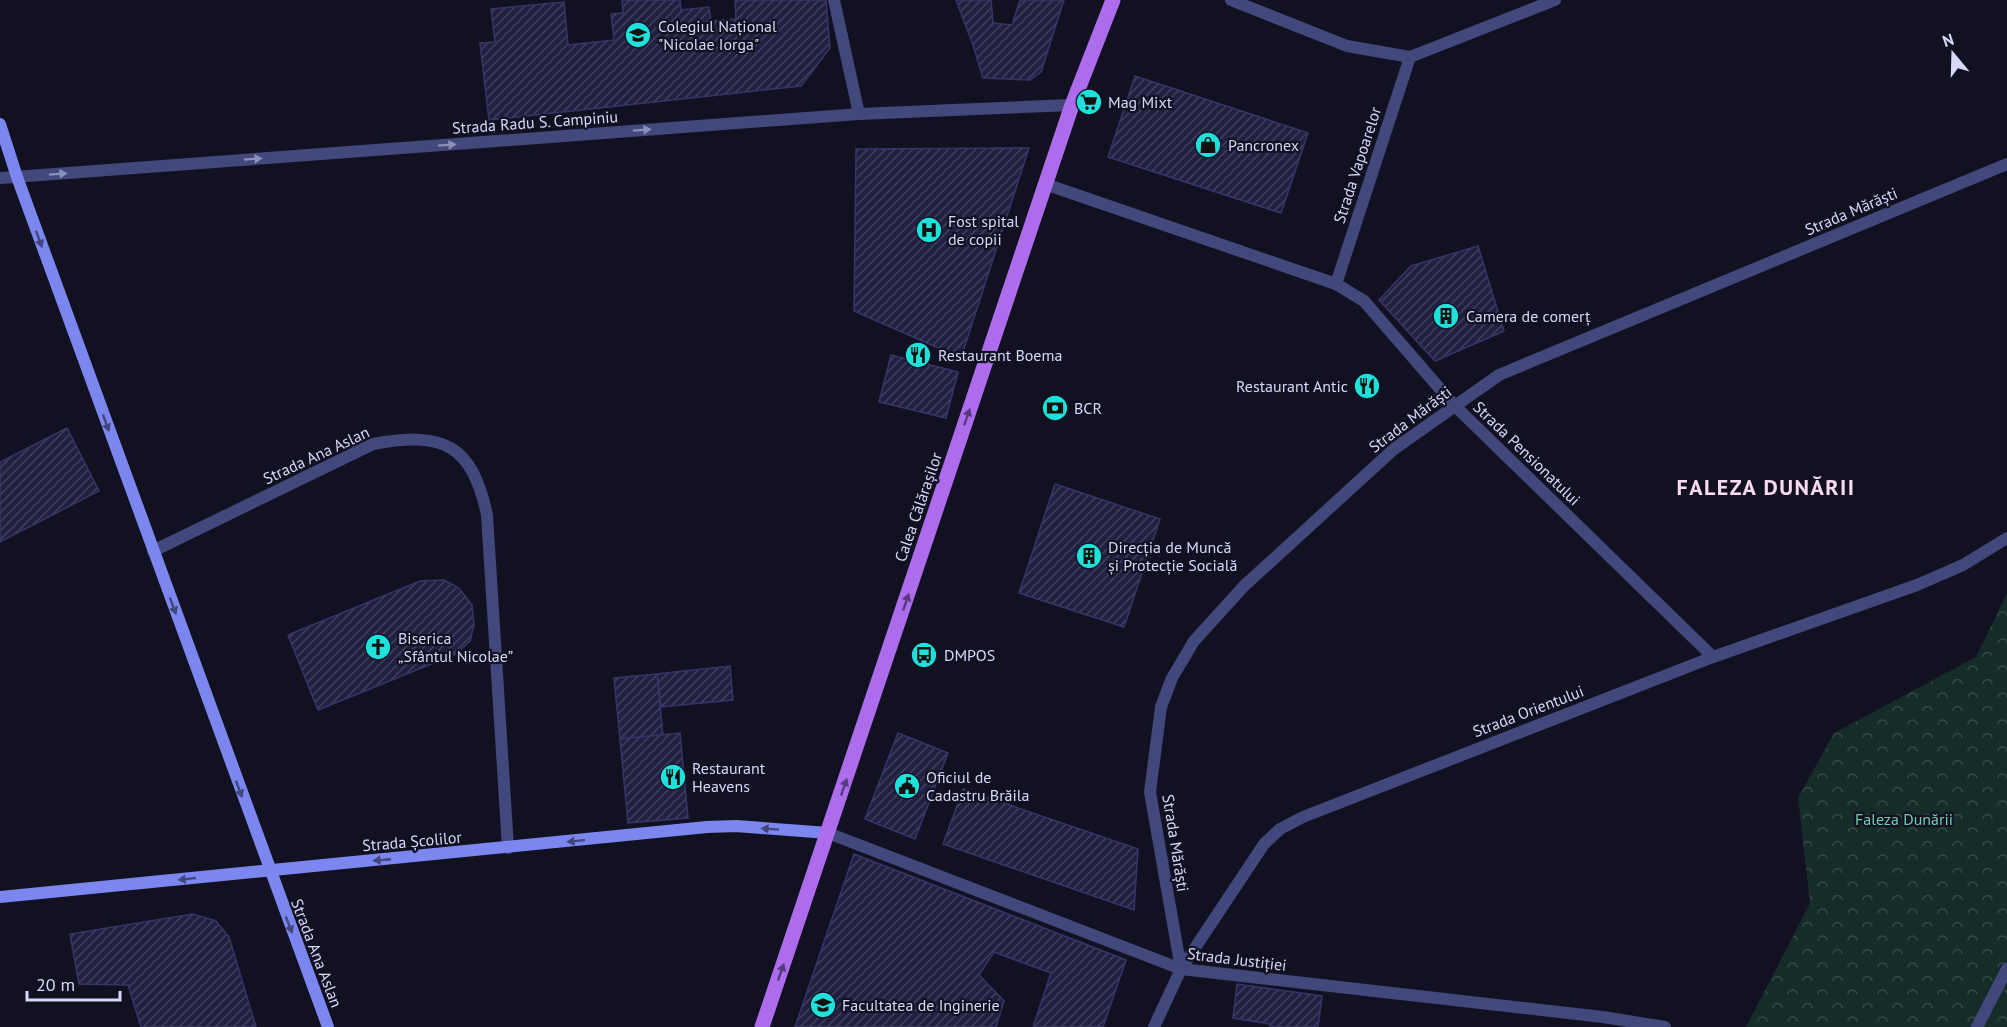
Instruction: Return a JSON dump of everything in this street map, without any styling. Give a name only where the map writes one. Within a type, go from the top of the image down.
[{"type":"main road","name":"Calea Călărașilor","points":[[762,1027],[1072,105],[1113,0]]},
{"type":"main road","name":"Strada Ana Aslan","points":[[0,124],[17,177],[153,552],[328,1027]]},
{"type":"main road","name":"Strada Școlilor","points":[[0,897],[707,827],[736,826],[828,834]]},
{"type":"street","points":[[834,0],[859,114]]},
{"type":"street","points":[[1230,0],[1347,46],[1410,57],[1555,0]]},
{"type":"street","name":"Strada Vapoarelor","points":[[1336,284],[1410,57]]},
{"type":"street","name":"Strada Radu S. Campiniu","points":[[0,178],[859,114],[1072,105]]},
{"type":"street","name":"Strada Mărăști","points":[[1181,969],[1150,792],[1161,707],[1172,678],[1194,641],[1244,586],[1394,449],[1498,375],[2007,164]]},
{"type":"street","name":"Strada Pensionatului","points":[[1045,184],[1336,284],[1364,301],[1454,405],[1713,657]]},
{"type":"street","name":"Strada Ana Aslan","points":[[153,552],[373,444],[403,439],[439,442],[463,455],[481,484],[488,515],[508,848]]},
{"type":"street","name":"Strada Orientului","points":[[1154,1027],[1181,969],[1264,844],[1280,829],[1303,817],[1713,657],[1917,585],[1963,565],[2001,544],[2007,538]]},
{"type":"street","name":"Strada Justiției","points":[[828,834],[1181,969],[1603,1017],[1665,1027]]},
{"type":"street","points":[[1977,1027],[2007,969]]},
{"type":"green space","name":"Faleza Dunării","points":[[2007,593],[2007,1027],[1746,1027],[1810,903],[1798,798],[1834,733],[1976,657]]},
{"type":"building","name":"Colegiul Național \"Nicolae Iorga\"","points":[[622,0],[680,0],[681,10],[709,7],[711,21],[736,19],[735,0],[826,0],[830,48],[801,86],[489,120],[480,43],[495,42],[491,9],[564,2],[568,45],[614,40],[611,14],[623,13]]},
{"type":"building","points":[[956,0],[991,0],[993,23],[973,45]]},
{"type":"building","points":[[1020,0],[1064,0],[1041,72],[1030,80],[983,78],[973,45],[993,23],[1012,25]]},
{"type":"building","name":"Pancronex","points":[[1135,76],[1308,133],[1281,213],[1108,157]]},
{"type":"building","name":"Fost spital de copii","points":[[1029,148],[961,358],[854,311],[856,149]]},
{"type":"building","name":"Camera de comerț","points":[[1478,246],[1504,331],[1435,361],[1379,300],[1411,266]]},
{"type":"building","points":[[891,355],[958,372],[946,418],[879,402]]},
{"type":"building","points":[[67,428],[99,491],[0,542],[0,462]]},
{"type":"building","name":"Direcția de Muncă și Protecție Socială","points":[[1055,484],[1160,519],[1124,627],[1019,593]]},
{"type":"building","name":"Biserica „Sfântul Nicolae”","points":[[444,580],[459,588],[472,605],[474,625],[470,641],[456,654],[318,710],[288,635],[420,581]]},
{"type":"building","points":[[730,666],[733,700],[661,707],[657,674]]},
{"type":"building","points":[[657,674],[663,735],[620,739],[614,678]]},
{"type":"building","points":[[680,733],[688,818],[628,823],[620,739]]},
{"type":"building","name":"Oficiul de Cadastru Brăila","points":[[898,733],[948,753],[915,839],[865,819]]},
{"type":"building","points":[[963,789],[1138,849],[1134,910],[943,844]]},
{"type":"building","points":[[854,854],[1126,960],[1103,1027],[1033,1027],[1051,973],[994,952],[979,975],[1004,1001],[996,1027],[795,1027]]},
{"type":"building","points":[[193,914],[216,921],[229,937],[256,1027],[141,1027],[128,985],[79,984],[70,934]]},
{"type":"building","points":[[1237,984],[1322,996],[1318,1027],[1270,1027],[1270,1024],[1233,1018]]},
{"type":"place","name":"Colegiul Național \"Nicolae Iorga\"","points":[[638,35]]},
{"type":"place","name":"Mag Mixt","points":[[1089,102]]},
{"type":"place","name":"Pancronex","points":[[1208,145]]},
{"type":"place","name":"Fost spital de copii","points":[[929,230]]},
{"type":"place","name":"Camera de comerț","points":[[1446,316]]},
{"type":"place","name":"Restaurant Boema","points":[[918,355]]},
{"type":"place","name":"Restaurant Antic","points":[[1367,386]]},
{"type":"place","name":"BCR","points":[[1055,408]]},
{"type":"place","name":"Direcția de Muncă și Protecție Socială","points":[[1089,556]]},
{"type":"place","name":"Biserica „Sfântul Nicolae”","points":[[378,647]]},
{"type":"place","name":"DMPOS","points":[[924,655]]},
{"type":"place","name":"Restaurant Heavens","points":[[673,777]]},
{"type":"place","name":"Oficiul de Cadastru Brăila","points":[[907,786]]},
{"type":"place","name":"Facultatea de Inginerie","points":[[823,1005]]},
{"type":"district","name":"FALEZA DUNĂRII","points":[[1766,487]]}]
